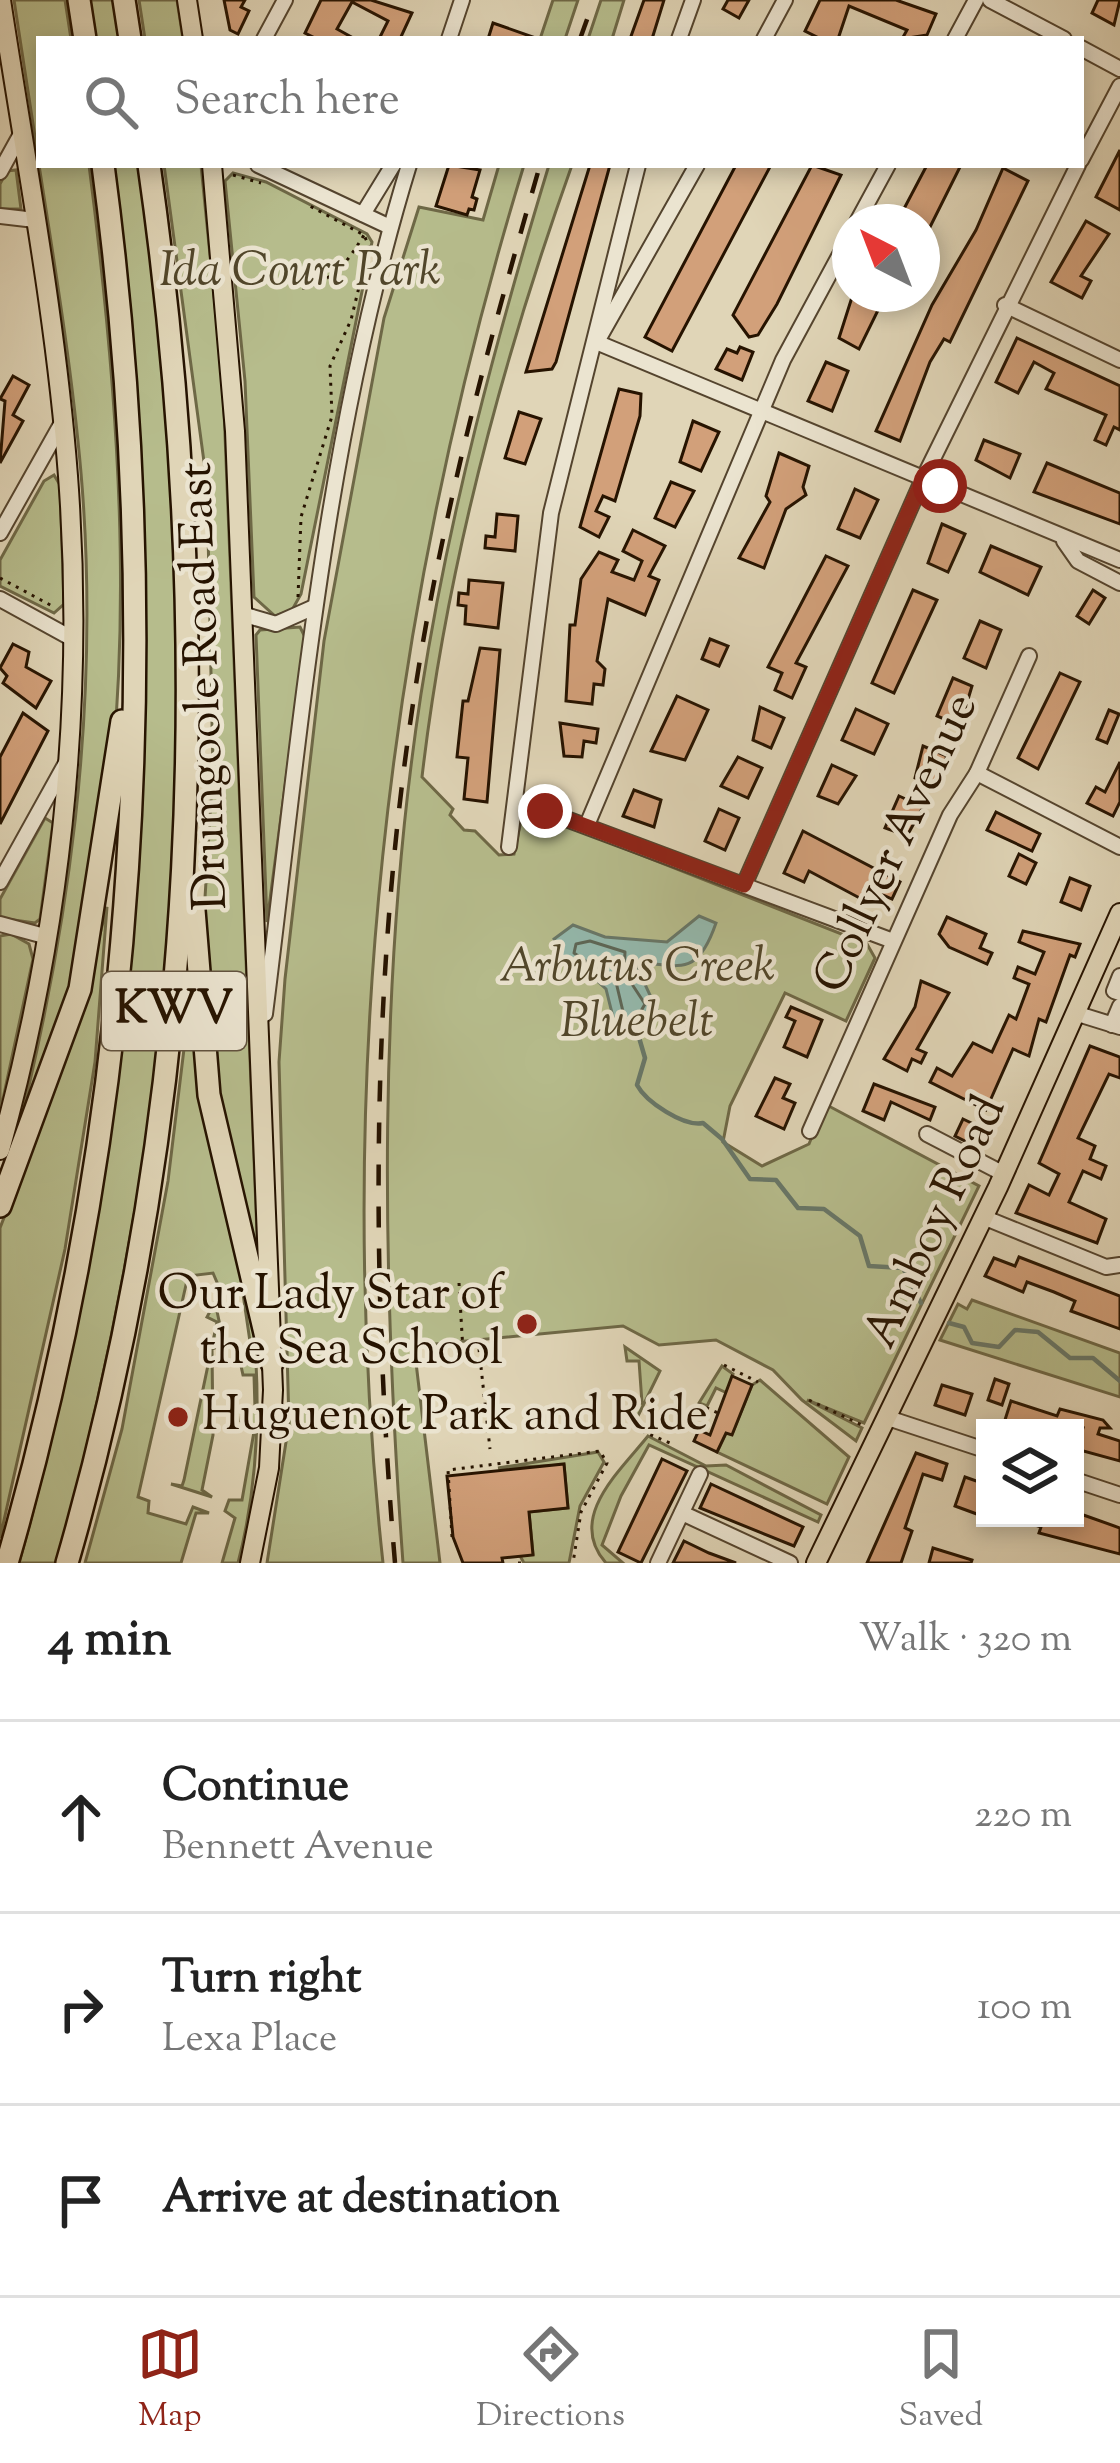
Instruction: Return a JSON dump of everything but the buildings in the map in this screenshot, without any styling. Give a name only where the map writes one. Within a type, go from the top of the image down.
[{"type":"highway","points":[[79,0],[85,36]]},
{"type":"highway","points":[[124,0],[130,36]]},
{"type":"highway","name":"KWV","points":[[7,1563],[69,1301],[104,1091],[129,837],[135,637],[129,433],[103,168]]},
{"type":"highway","name":"KWV","points":[[68,1563],[120,1351],[156,1152],[176,984],[189,752],[183,466],[148,168]]},
{"type":"highway","points":[[0,1205],[86,965],[135,637]]},
{"type":"highway","points":[[189,752],[204,1064],[272,1363]]},
{"type":"main road","points":[[0,1150],[47,937],[68,758],[73,639],[63,421],[1,0]]},
{"type":"main road","points":[[187,0],[193,36]]},
{"type":"main road","name":"Drumgoole Road East","points":[[212,168],[232,379],[272,1363],[268,1468],[250,1563]]},
{"type":"main road","name":"Amboy Road","points":[[816,1563],[1078,1014],[1113,951],[1120,913]]},
{"type":"street","points":[[266,36],[285,0]]},
{"type":"street","points":[[450,36],[462,0]]},
{"type":"street","points":[[680,36],[693,0]]},
{"type":"street","points":[[766,36],[785,0]]},
{"type":"street","points":[[958,36],[976,0]]},
{"type":"street","points":[[990,0],[1058,36]]},
{"type":"street","points":[[1084,50],[1120,69]]},
{"type":"street","points":[[1084,154],[1120,86]]},
{"type":"street","points":[[0,172],[22,132]]},
{"type":"street","points":[[264,168],[390,227]]},
{"type":"street","points":[[363,214],[391,168]]},
{"type":"street","points":[[259,1061],[312,608],[360,342],[408,168]]},
{"type":"street","points":[[596,342],[637,168]]},
{"type":"street","points":[[509,847],[550,513],[581,380],[596,342],[695,168]]},
{"type":"street","points":[[867,204],[886,168]]},
{"type":"street","points":[[744,885],[923,479],[1005,305],[1077,168]]},
{"type":"street","points":[[0,216],[35,220]]},
{"type":"street","points":[[587,825],[761,412],[832,272]]},
{"type":"street","points":[[1005,305],[1120,360]]},
{"type":"street","points":[[596,342],[1064,541],[1120,560]]},
{"type":"street","points":[[0,532],[63,421]]},
{"type":"street","points":[[1064,541],[1078,561],[1120,583]]},
{"type":"street","points":[[0,599],[73,639]]},
{"type":"street","points":[[242,614],[276,624],[312,608]]},
{"type":"street","name":"Collyer Avenue","points":[[810,1131],[950,815],[977,773],[1029,656]]},
{"type":"street","points":[[0,881],[68,758]]},
{"type":"street","points":[[977,773],[1120,847]]},
{"type":"street","points":[[518,802],[893,941]]},
{"type":"street","points":[[0,924],[47,937]]},
{"type":"street","points":[[1120,976],[1114,991],[1120,993]]},
{"type":"street","points":[[1078,1014],[1116,1026],[1120,1006]]},
{"type":"street","points":[[927,1134],[1004,1174]]},
{"type":"street","points":[[983,1217],[1106,1267],[1120,1265]]},
{"type":"street","points":[[887,1418],[976,1447]]},
{"type":"street","points":[[658,1563],[700,1474]]},
{"type":"street","points":[[1084,1483],[1120,1496]]},
{"type":"street","points":[[682,1513],[790,1563]]},
{"type":"path","points":[[233,175],[269,186]]},
{"type":"path","points":[[298,598],[301,517],[331,419],[330,366],[353,315],[369,246],[364,235],[299,201]]},
{"type":"path","points":[[289,278],[299,289],[327,281],[345,266],[364,235]]},
{"type":"path","points":[[318,419],[331,419]]},
{"type":"path","points":[[0,578],[60,612]]},
{"type":"path","points":[[459,1283],[463,1351]]},
{"type":"path","points":[[479,1349],[490,1449]]},
{"type":"path","points":[[724,1365],[758,1382]]},
{"type":"path","points":[[742,1374],[750,1384]]},
{"type":"path","points":[[809,1400],[866,1427]]},
{"type":"path","points":[[698,1404],[720,1414]]},
{"type":"path","points":[[643,1431],[673,1444]]},
{"type":"path","points":[[452,1537],[447,1471],[578,1452],[603,1454],[607,1463],[581,1512],[573,1563]]},
{"type":"path","points":[[491,1465],[493,1478]]},
{"type":"green space","points":[[14,0],[65,0],[71,36],[36,36],[36,143]]},
{"type":"green space","points":[[90,0],[116,0],[121,36],[96,36]]},
{"type":"green space","points":[[139,0],[177,0],[183,36],[145,36]]},
{"type":"green space","points":[[553,0],[578,0],[566,36],[541,36]]},
{"type":"green space","points":[[601,0],[624,0],[613,36],[589,36]]},
{"type":"green space","points":[[39,168],[89,168],[117,454],[120,647],[114,744],[87,935],[63,1020],[11,1159],[64,905],[83,733],[86,560],[63,319]]},
{"type":"green space","points":[[114,168],[140,168],[170,422],[183,682],[178,855],[149,1123],[100,1388],[58,1563],[19,1563],[62,1391],[97,1218],[122,1044],[138,869],[145,693],[143,517],[133,341]]},
{"type":"green space","points":[[164,168],[201,168],[223,385],[258,1259],[220,1121],[201,962],[213,769],[207,484]]},
{"type":"green space","points":[[498,168],[523,168],[476,335],[437,508],[405,682],[383,857],[369,1033],[364,1210],[369,1386],[383,1563],[267,1563],[289,1423],[279,1062],[324,641],[384,318],[419,207],[483,220]]},
{"type":"green space","name":"Arbutus Creek Bluebelt","points":[[548,168],[571,168],[522,314],[480,467],[446,622],[422,777],[453,809],[450,815],[464,830],[475,831],[499,855],[514,854],[521,821],[528,813],[540,815],[867,944],[875,958],[846,1021],[785,993],[730,1106],[723,1142],[762,1166],[809,1144],[825,1104],[979,1186],[864,1423],[807,1400],[862,1428],[856,1441],[802,1400],[773,1370],[716,1340],[659,1345],[623,1326],[414,1346],[440,1563],[403,1563],[388,1237],[390,1019],[397,910],[432,627],[493,361]]},
{"type":"green space","points":[[16,170],[21,209],[0,209],[0,184],[7,171]]},
{"type":"green space","name":"Ida Court Park","points":[[233,173],[266,182],[367,234],[372,242],[301,594],[292,610],[275,616],[254,597],[245,381],[225,181]]},
{"type":"green space","points":[[54,475],[60,485],[64,604],[54,613],[0,586],[0,560],[44,481]]},
{"type":"green space","points":[[300,627],[305,637],[267,922],[256,635],[260,630]]},
{"type":"green space","points":[[45,818],[53,823],[40,919],[35,923],[0,918],[0,899]]},
{"type":"green space","points":[[107,907],[95,1062],[65,1249],[0,1538],[0,1228],[71,1045]]},
{"type":"green space","points":[[11,934],[29,944],[33,959],[0,1113],[0,936]]},
{"type":"green space","points":[[191,991],[248,1276],[257,1419],[252,1491],[238,1563],[222,1563],[235,1518],[225,1511],[229,1500],[242,1500],[255,1426],[241,1421],[242,1410],[255,1409],[254,1375],[243,1375],[241,1366],[253,1362],[242,1287],[219,1287],[213,1273],[188,1276],[138,1497],[149,1501],[148,1513],[186,1524],[193,1507],[209,1513],[196,1513],[181,1563],[85,1563],[122,1429],[168,1181]]},
{"type":"green space","points":[[972,1300],[1120,1353],[1120,1397],[940,1340],[958,1304],[967,1309]]},
{"type":"green space","points":[[215,1302],[224,1344],[212,1349],[213,1435],[202,1490],[212,1497],[171,1484],[182,1486],[184,1480],[217,1322],[207,1317]]},
{"type":"green space","points":[[625,1347],[660,1371],[636,1420],[631,1405],[642,1403],[639,1361],[627,1361]]},
{"type":"green space","points":[[722,1366],[733,1374],[727,1393],[716,1388],[707,1406],[699,1403]]},
{"type":"green space","points":[[760,1380],[849,1457],[827,1504],[717,1452],[726,1433],[732,1434],[752,1385]]},
{"type":"green space","points":[[648,1436],[706,1466],[726,1465],[821,1515],[818,1522],[649,1445],[621,1496],[602,1545],[623,1563],[606,1563],[595,1546],[594,1512],[612,1480]]},
{"type":"green space","points":[[598,1452],[604,1462],[580,1506],[569,1563],[524,1563],[520,1556],[533,1554],[529,1512],[568,1508],[564,1465],[498,1468]]},
{"type":"water","points":[[699,916],[716,923],[693,961],[674,966],[635,963],[657,1010],[643,1031],[630,1037],[616,1029],[606,989],[585,970],[570,974],[554,939],[573,925],[605,937],[667,942]]},
{"type":"waterway","points":[[638,1034],[645,1058],[637,1085],[648,1099],[676,1117],[703,1123],[722,1139],[750,1179],[776,1180],[798,1208],[824,1209],[860,1236],[869,1266],[903,1268],[921,1303]]},
{"type":"waterway","points":[[949,1323],[964,1327],[972,1343],[999,1347],[1015,1330],[1038,1332],[1070,1358],[1093,1358],[1120,1381]]},
{"type":"railway","points":[[581,36],[594,0]]},
{"type":"railway","points":[[395,1563],[380,1303],[379,1173],[389,912],[402,782],[421,653],[456,479],[539,168]]},
{"type":"place","name":"Our Lady Star of the Sea School","points":[[527,1324]]},
{"type":"place","name":"Huguenot Park and Ride","points":[[178,1417]]},
{"type":"route","points":[[545,811],[744,885],[923,479],[940,486]]}]
